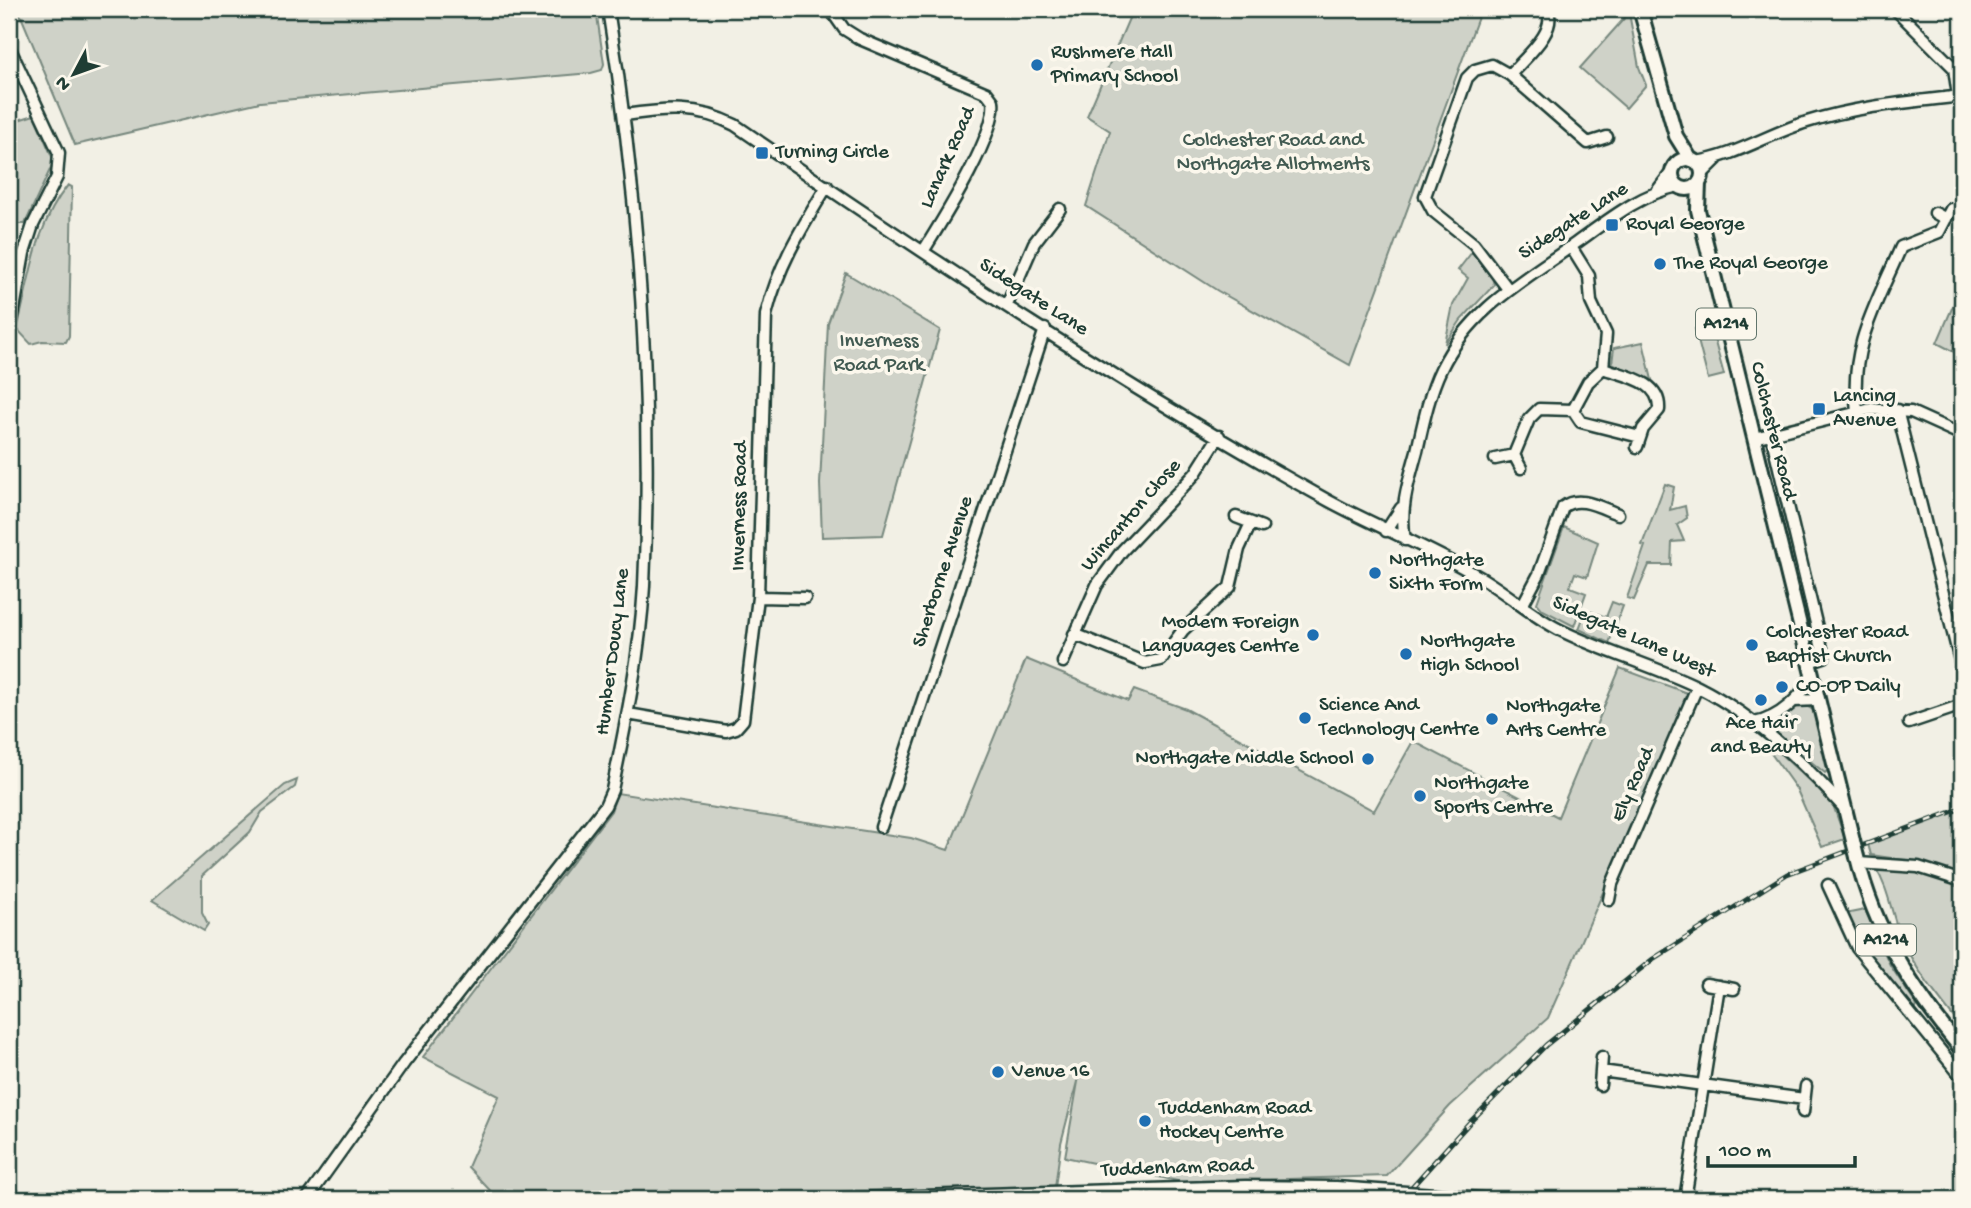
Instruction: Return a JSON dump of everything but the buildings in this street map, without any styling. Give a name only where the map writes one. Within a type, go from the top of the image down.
[{"type":"main road","points":[[1640,9],[1676,136],[1701,178],[1691,188],[1680,187],[1673,179],[1676,136]]},
{"type":"main road","points":[[1674,167],[1693,161]]},
{"type":"main road","name":"Colchester Road","points":[[1701,178],[1698,210],[1857,860],[1883,934],[1928,1009],[1962,1050]]},
{"type":"main road","name":"Colchester Road","points":[[1680,187],[1698,210]]},
{"type":"street","name":"Humber Doucy Lane","points":[[307,1199],[404,1063],[605,806],[612,790],[628,714],[644,587],[647,398],[639,263],[625,115],[608,9]]},
{"type":"street","name":"Lanark Road","points":[[830,9],[844,29],[860,39],[987,93],[993,101],[990,120],[958,195],[924,250]]},
{"type":"street","points":[[1510,75],[1546,33],[1551,20],[1548,9]]},
{"type":"street","points":[[1693,161],[1720,157],[1770,135],[1848,110],[1960,96],[1958,71],[1895,9]]},
{"type":"street","points":[[9,47],[60,153],[57,177],[33,225],[24,253],[9,337]]},
{"type":"street","points":[[1508,289],[1474,244],[1433,211],[1427,201],[1426,189],[1467,78],[1475,69],[1492,65],[1510,75],[1588,143],[1606,137]]},
{"type":"street","name":"Sidegate Lane","points":[[625,115],[675,108],[716,116],[1045,329],[1219,436],[1386,531],[1404,502],[1440,371],[1473,322],[1508,289],[1571,247],[1654,194],[1680,187]]},
{"type":"street","points":[[1701,178],[1720,157]]},
{"type":"street","name":"Sidegate Lane","points":[[1654,194],[1674,167]]},
{"type":"street","name":"Inverness Road","points":[[628,714],[726,731],[736,728],[743,716],[758,597],[766,315],[774,281],[788,249],[827,187]]},
{"type":"street","points":[[1007,304],[1034,243],[1060,209]]},
{"type":"street","points":[[1857,411],[1853,376],[1857,353],[1901,247],[1936,234],[1949,214],[1935,213]]},
{"type":"street","points":[[1571,247],[1589,276],[1591,302],[1606,334],[1603,368],[1588,382],[1573,410]]},
{"type":"street","name":"Sherborne Avenue","points":[[881,827],[1045,329]]},
{"type":"street","points":[[1514,455],[1529,419],[1536,411],[1546,407],[1573,410],[1581,422],[1638,442],[1659,410],[1657,393],[1647,384],[1603,368]]},
{"type":"street","points":[[1754,438],[1857,411],[1897,410],[1911,412],[1962,435]]},
{"type":"street","points":[[1897,410],[1962,669]]},
{"type":"street","name":"Colchester Road","points":[[1754,723],[1767,719],[1794,701],[1810,667],[1825,657],[1771,434]]},
{"type":"street","name":"Wincanton Close","points":[[1063,662],[1088,601],[1103,575],[1195,474],[1219,436]]},
{"type":"street","points":[[1495,459],[1514,455]]},
{"type":"street","points":[[1514,455],[1521,468]]},
{"type":"street","points":[[1522,606],[1539,574],[1563,507],[1572,501],[1581,501],[1618,514]]},
{"type":"street","name":"Sidegate Lane","points":[[1404,502],[1405,540]]},
{"type":"street","points":[[1236,517],[1262,527]]},
{"type":"street","points":[[1074,634],[1145,663],[1161,660],[1183,630],[1227,591],[1239,550],[1251,523]]},
{"type":"street","name":"Sidegate Lane West","points":[[1386,531],[1475,574],[1541,620],[1585,642],[1697,687],[1754,723],[1813,774],[1844,808]]},
{"type":"street","points":[[758,597],[805,598]]},
{"type":"street","name":"Ely Road","points":[[1609,900],[1612,884],[1697,687]]},
{"type":"street","points":[[1794,701],[1818,700]]},
{"type":"street","points":[[1909,723],[1962,705]]},
{"type":"street","points":[[1857,860],[1918,867],[1962,881]]},
{"type":"street","points":[[1828,885],[1857,947],[1962,1077]]},
{"type":"street","points":[[1706,984],[1734,989]]},
{"type":"street","points":[[1685,1199],[1719,986]]},
{"type":"street","points":[[1917,1021],[1928,1009]]},
{"type":"street","points":[[1600,1085],[1602,1057]]},
{"type":"street","points":[[1601,1072],[1804,1099]]},
{"type":"street","points":[[1803,1112],[1806,1086]]},
{"type":"street","name":"Tuddenham Road","points":[[823,1199],[1246,1186],[1336,1187],[1489,1199]]},
{"type":"green space","points":[[18,9],[596,9],[604,64],[602,70],[591,73],[260,102],[75,145]]},
{"type":"green space","name":"Colchester Road and Northgate Allotments","points":[[1133,9],[1481,9],[1350,365],[1218,291],[1086,206],[1110,131],[1087,116]]},
{"type":"green space","points":[[1629,13],[1639,67],[1646,85],[1626,108],[1580,68]]},
{"type":"green space","points":[[34,115],[54,161],[25,224],[9,224],[9,141],[14,139],[9,123]]},
{"type":"green space","points":[[68,185],[72,187],[69,336],[66,342],[42,341],[31,344],[17,329],[30,273],[40,236]]},
{"type":"green space","points":[[1472,252],[1492,277],[1494,285],[1461,320],[1445,344],[1453,305],[1468,278],[1458,270]]},
{"type":"green space","name":"Inverness Road Park","points":[[846,273],[940,330],[883,535],[822,537],[820,484],[828,323]]},
{"type":"green space","points":[[1962,285],[1962,356],[1937,343]]},
{"type":"green space","points":[[1710,324],[1724,375],[1708,379],[1695,329]]},
{"type":"green space","points":[[1643,342],[1653,384],[1612,363],[1614,348]]},
{"type":"green space","points":[[1665,484],[1674,487],[1670,510],[1685,506],[1687,518],[1677,525],[1684,541],[1672,542],[1671,565],[1649,565],[1634,600],[1627,598],[1645,546],[1642,545]]},
{"type":"green space","points":[[1564,527],[1598,542],[1587,577],[1575,573],[1570,587],[1586,593],[1574,626],[1543,610],[1537,603]]},
{"type":"green space","points":[[1612,602],[1623,606],[1609,643],[1579,629],[1586,610],[1606,617]]},
{"type":"green space","points":[[1026,659],[1128,701],[1134,690],[1186,709],[1374,811],[1413,741],[1558,817],[1620,668],[1690,694],[1548,1018],[1450,1106],[1387,1176],[1182,1182],[1065,1157],[1080,1070],[1061,1143],[1055,1187],[723,1199],[498,1199],[468,1167],[499,1096],[423,1057],[611,811],[617,793],[911,838],[948,850]]},
{"type":"green space","points":[[1803,704],[1813,710],[1829,769],[1825,773],[1774,732],[1778,718]]},
{"type":"green space","points":[[1773,747],[1832,802],[1845,839],[1822,847],[1797,790],[1770,752]]},
{"type":"green space","points":[[297,780],[295,787],[262,812],[250,832],[202,876],[202,913],[208,925],[204,931],[152,900],[285,785]]},
{"type":"green space","points":[[1962,808],[1962,876],[1924,863],[1871,855],[1868,844]]},
{"type":"green space","points":[[1875,867],[1919,872],[1962,886],[1962,1028],[1929,985],[1907,950],[1884,884]]},
{"type":"green space","points":[[1865,910],[1890,965],[1917,1006],[1914,1013],[1874,963],[1845,914]]},
{"type":"railway","points":[[1401,1199],[1469,1123],[1546,1045],[1653,959],[1787,874],[1962,808]]},
{"type":"place","name":"Rushmere Hall Primary School","points":[[1037,65]]},
{"type":"place","name":"Turning Circle","points":[[762,153]]},
{"type":"place","name":"Royal George","points":[[1612,225]]},
{"type":"place","name":"The Royal George","points":[[1660,264]]},
{"type":"place","name":"Lancing Avenue","points":[[1819,409]]},
{"type":"place","name":"Northgate Sixth Form","points":[[1375,573]]},
{"type":"place","name":"Modern Foreign Languages Centre","points":[[1313,635]]},
{"type":"place","name":"Colchester Road Baptist Church","points":[[1752,645]]},
{"type":"place","name":"Northgate High School","points":[[1406,654]]},
{"type":"place","name":"CO-OP Daily","points":[[1782,687]]},
{"type":"place","name":"Ace Hair and Beauty","points":[[1761,700]]},
{"type":"place","name":"Science And Technology Centre","points":[[1305,718]]},
{"type":"place","name":"Northgate Arts Centre","points":[[1492,719]]},
{"type":"place","name":"Northgate Middle School","points":[[1368,759]]},
{"type":"place","name":"Northgate Sports Centre","points":[[1420,796]]},
{"type":"place","name":"Venue 16","points":[[998,1072]]},
{"type":"place","name":"Tuddenham Road Hockey Centre","points":[[1145,1121]]}]
